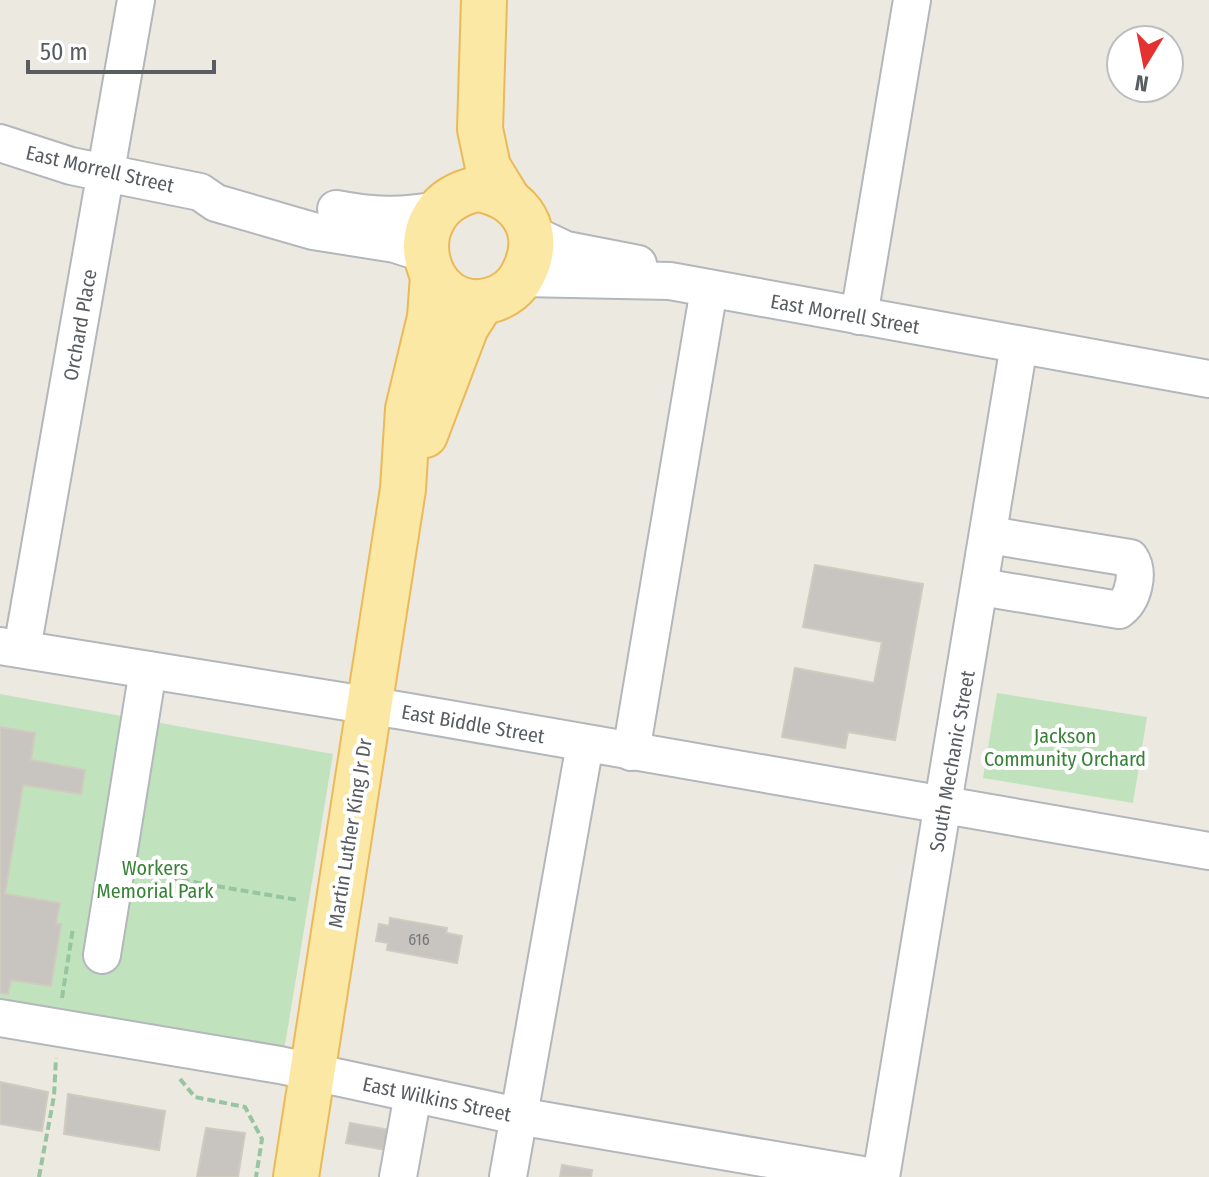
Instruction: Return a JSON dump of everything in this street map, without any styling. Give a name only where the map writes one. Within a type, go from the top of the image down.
[{"type":"main road","points":[[471,0],[454,111],[452,141],[455,171],[427,237],[429,265],[441,287],[469,302],[482,302],[505,294],[521,278],[530,255],[519,215],[488,167],[480,129],[484,0]]},
{"type":"main road","points":[[443,205],[464,192],[478,189],[495,192],[519,215]]},
{"type":"main road","name":"Martin Luther King Jr Dr","points":[[296,1177],[403,489],[408,409],[430,317],[429,265]]},
{"type":"main road","name":"Martin Luther King Jr Dr","points":[[403,489],[466,327],[482,302]]},
{"type":"street","name":"Orchard Place","points":[[11,648],[107,174],[136,0]]},
{"type":"street","points":[[859,316],[912,0]]},
{"type":"street","name":"East Morrell Street","points":[[0,143],[107,174],[200,192],[218,189],[377,217],[406,216],[443,205]]},
{"type":"street","name":"East Morrell Street","points":[[200,192],[216,203],[313,231],[395,244],[429,265]]},
{"type":"street","name":"East Morrell Street","points":[[519,215],[566,250],[655,267],[670,281]]},
{"type":"street","name":"East Morrell Street","points":[[521,278],[670,281],[1209,379]]},
{"type":"street","points":[[631,752],[709,289]]},
{"type":"street","name":"South Mechanic Street","points":[[881,1177],[945,806],[1019,345]]},
{"type":"street","points":[[981,587],[1119,610],[1131,597],[1135,565],[1130,558],[989,535]]},
{"type":"street","name":"East Biddle Street","points":[[11,648],[1209,851]]},
{"type":"street","points":[[102,955],[148,670]]},
{"type":"street","points":[[508,1177],[585,744]]},
{"type":"street","name":"East Wilkins Street","points":[[0,1018],[280,1065],[518,1116],[874,1177]]},
{"type":"street","points":[[398,1177],[413,1094]]},
{"type":"path","points":[[116,868],[298,900]]},
{"type":"path","points":[[39,1177],[54,1096],[56,1049]]},
{"type":"path","points":[[179,1077],[195,1097],[245,1107],[262,1139],[256,1177]]},
{"type":"green space","name":"Jackson Community Orchard","points":[[997,693],[1147,717],[1133,803],[983,778]]},
{"type":"green space","name":"Workers Memorial Park","points":[[0,694],[333,754],[283,1057],[0,1011]]},
{"type":"building","points":[[815,565],[923,584],[895,740],[848,732],[845,748],[782,737],[795,668],[874,683],[882,642],[803,627]]},
{"type":"building","points":[[0,727],[35,733],[31,760],[85,770],[81,794],[23,785],[5,894],[60,903],[56,924],[61,924],[51,986],[11,980],[8,994],[0,993]]},
{"type":"building","points":[[390,918],[447,928],[446,933],[462,936],[457,963],[387,950],[388,943],[376,941],[379,924],[389,926]]},
{"type":"building","points":[[0,1082],[48,1092],[42,1131],[0,1124]]},
{"type":"building","points":[[68,1094],[165,1111],[159,1150],[64,1134]]},
{"type":"building","points":[[350,1123],[396,1131],[392,1151],[346,1143]]},
{"type":"building","points":[[206,1128],[245,1133],[238,1177],[197,1177]]},
{"type":"building","points":[[562,1165],[592,1170],[591,1177],[560,1177]]}]
